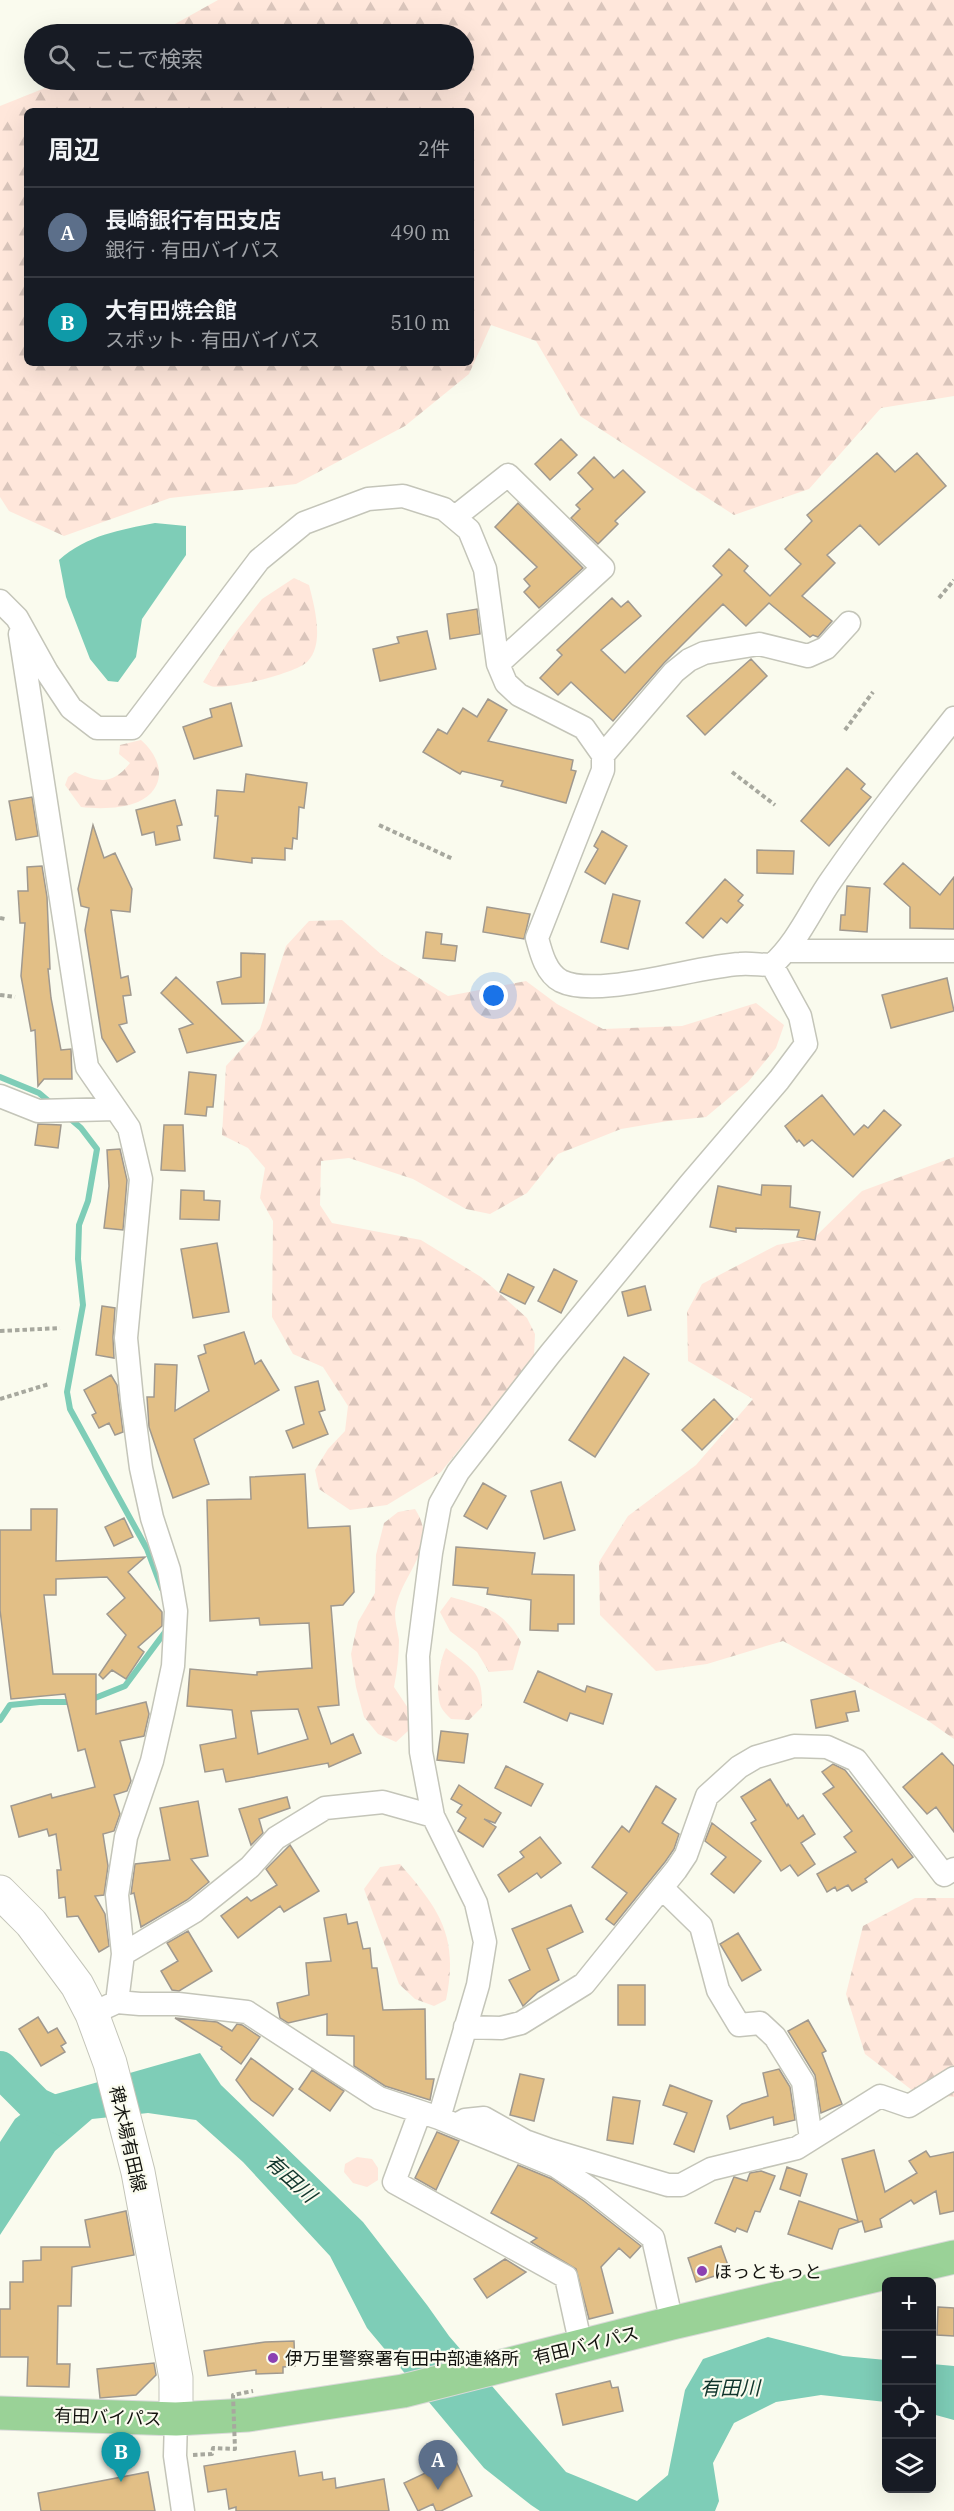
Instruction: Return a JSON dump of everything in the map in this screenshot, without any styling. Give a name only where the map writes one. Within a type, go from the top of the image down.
[{"type":"highway","name":"有田バイパス","points":[[0,2413],[176,2419],[248,2415],[403,2391],[672,2323],[954,2257]]},
{"type":"main road","name":"稗木場有田線","points":[[0,1892],[31,1923],[76,1985],[105,2008],[110,2063],[138,2172],[176,2378],[176,2419]]},
{"type":"street","points":[[455,517],[508,475],[603,568],[498,664]]},
{"type":"street","points":[[0,601],[17,618],[47,672],[71,708],[97,728],[132,728],[259,560],[304,523],[368,499],[403,496],[444,508],[469,530],[485,569],[498,664],[506,683],[519,695],[584,728],[603,755],[603,770],[537,938],[543,960],[559,980],[579,987],[606,986],[780,958],[954,951]]},
{"type":"street","points":[[17,618],[87,1067],[129,1128],[141,1179],[126,1338],[132,1400],[145,1488],[169,1570],[176,1611],[173,1666],[166,1701],[152,1761],[126,1837],[117,1895],[123,1954],[105,2008],[140,2004],[178,2004],[247,2012],[379,2098],[438,2118],[556,2166],[592,2190],[653,2238],[672,2323]]},
{"type":"street","points":[[603,755],[674,672],[689,660],[704,653],[759,644],[808,656],[826,648],[849,623]]},
{"type":"street","points":[[780,958],[838,870],[954,718]]},
{"type":"street","points":[[580,2346],[566,2277],[394,2182],[438,2118],[478,1985],[485,1942],[476,1903],[433,1816],[421,1752],[418,1656],[431,1553],[440,1504],[458,1472],[550,1354],[807,1044],[780,958]]},
{"type":"street","points":[[0,1096],[38,1111],[116,1109]]},
{"type":"street","points":[[465,2027],[501,2028],[521,2023],[584,1984],[686,1856],[707,1796],[740,1767],[756,1757],[794,1746],[827,1747],[856,1760],[944,1875],[954,1869]]},
{"type":"street","points":[[123,1954],[195,1911],[250,1867],[276,1838],[325,1808],[383,1802],[433,1816]]},
{"type":"street","points":[[662,1888],[701,1926],[718,1990],[739,2025],[759,2023],[775,2037],[803,2082],[811,2139]]},
{"type":"street","points":[[438,2118],[465,2120],[484,2118],[525,2141],[550,2150],[668,2185],[681,2185],[711,2169],[797,2148],[880,2096],[909,2106],[954,2078]]},
{"type":"street","points":[[176,2419],[174,2456],[183,2511]]},
{"type":"path","points":[[939,598],[954,580]]},
{"type":"path","points":[[845,730],[873,692]]},
{"type":"path","points":[[732,772],[775,805]]},
{"type":"path","points":[[379,825],[453,859]]},
{"type":"path","points":[[0,995],[15,998]]},
{"type":"path","points":[[0,1331],[60,1328]]},
{"type":"path","points":[[0,1399],[49,1384]]},
{"type":"path","points":[[194,2455],[212,2454],[213,2448],[235,2449],[233,2395],[254,2391]]},
{"type":"green space","points":[[218,0],[954,0],[954,396],[881,408],[809,489],[734,515],[580,416],[536,341],[491,325],[474,363],[474,108],[24,108],[24,366],[473,366],[469,374],[405,426],[296,484],[170,498],[64,536],[9,511],[0,497],[0,106],[40,90],[474,90],[474,24],[175,24]]},
{"type":"green space","points":[[294,578],[309,585],[317,624],[316,644],[308,661],[302,666],[277,676],[231,686],[211,686],[203,682],[228,642],[262,599]]},
{"type":"green space","points":[[141,740],[158,764],[158,781],[148,796],[124,806],[81,807],[65,785],[68,777],[75,772],[98,780],[117,776],[130,763],[119,754],[120,745]]},
{"type":"green space","points":[[342,920],[382,955],[448,996],[526,981],[557,1004],[603,1029],[682,1026],[756,1003],[784,1025],[776,1048],[748,1082],[706,1117],[621,1129],[558,1154],[527,1193],[490,1214],[466,1209],[413,1179],[349,1158],[321,1161],[320,1205],[332,1223],[421,1240],[481,1277],[527,1318],[535,1334],[534,1356],[441,1472],[387,1505],[350,1510],[319,1489],[315,1470],[328,1449],[345,1431],[348,1406],[323,1367],[293,1354],[272,1317],[273,1221],[260,1198],[265,1168],[248,1148],[222,1135],[226,1066],[260,1029],[286,946],[309,921]]},
{"type":"green space","points":[[954,1157],[954,1739],[927,1720],[783,1641],[707,1664],[656,1671],[600,1615],[599,1562],[628,1516],[696,1465],[753,1399],[688,1361],[687,1312],[702,1284],[777,1245],[814,1238],[862,1191]]},
{"type":"green space","points":[[415,1509],[422,1523],[421,1549],[403,1586],[395,1613],[399,1640],[394,1687],[408,1708],[408,1731],[396,1742],[378,1734],[364,1717],[351,1654],[358,1622],[375,1593],[376,1555],[384,1523],[398,1512]]},
{"type":"green space","points":[[451,1597],[492,1611],[507,1622],[521,1642],[513,1670],[489,1672],[477,1652],[450,1631],[440,1612]]},
{"type":"green space","points":[[446,1648],[469,1666],[478,1678],[482,1707],[469,1720],[451,1719],[444,1712],[439,1701],[441,1661]]},
{"type":"green space","points":[[400,1864],[436,1911],[448,1941],[450,1959],[446,2000],[434,2006],[415,1999],[399,1984],[364,1889],[380,1867]]},
{"type":"green space","points":[[915,1898],[954,1898],[954,2097],[917,2094],[865,2054],[846,1994],[863,1926]]},
{"type":"green space","points":[[357,2157],[372,2159],[378,2168],[378,2180],[367,2187],[353,2183],[344,2172],[345,2164]]},
{"type":"water","points":[[155,523],[186,526],[186,555],[142,619],[136,657],[118,682],[108,681],[90,659],[66,597],[59,560],[92,539]]},
{"type":"water","name":"有田川","points":[[200,2053],[221,2085],[363,2222],[449,2336],[566,2472],[637,2501],[668,2475],[685,2390],[703,2359],[768,2337],[843,2356],[882,2360],[882,2402],[821,2395],[776,2402],[734,2423],[713,2463],[719,2501],[715,2511],[540,2511],[484,2468],[367,2328],[330,2256],[243,2162],[196,2120],[148,2113],[92,2119],[55,2151],[0,2235],[0,2142],[15,2119],[42,2098]]},
{"type":"water","points":[[936,2364],[954,2366],[954,2420],[936,2415]]},
{"type":"building","points":[[561,439],[577,455],[550,480],[535,464]]},
{"type":"building","points":[[877,453],[895,472],[917,453],[946,486],[879,545],[860,525],[827,555],[835,563],[802,596],[832,621],[818,637],[813,635],[810,637],[769,603],[746,626],[723,604],[664,663],[613,721],[571,682],[558,695],[540,678],[562,655],[557,650],[612,598],[621,607],[628,601],[641,616],[601,650],[625,673],[722,575],[713,566],[729,549],[748,566],[744,571],[770,596],[801,564],[785,549],[812,521],[807,515]]},
{"type":"building","points":[[594,457],[614,478],[623,470],[645,492],[615,521],[618,524],[598,544],[571,518],[580,509],[576,505],[593,489],[578,473]]},
{"type":"building","points":[[518,503],[583,568],[539,608],[524,592],[530,586],[524,579],[537,567],[495,527]]},
{"type":"building","points":[[477,609],[480,634],[450,639],[447,614]]},
{"type":"building","points":[[427,631],[436,669],[380,681],[373,649],[399,643],[397,637]]},
{"type":"building","points":[[751,659],[767,676],[705,735],[687,716]]},
{"type":"building","points":[[488,699],[507,710],[488,741],[573,760],[571,770],[576,771],[566,803],[501,786],[503,781],[462,771],[460,774],[423,752],[438,729],[447,734],[463,708],[477,717]]},
{"type":"building","points":[[231,703],[242,746],[194,759],[183,727],[212,717],[210,709]]},
{"type":"building","points":[[847,768],[865,784],[861,789],[871,797],[829,846],[801,821]]},
{"type":"building","points":[[246,774],[307,783],[304,808],[299,807],[297,839],[293,838],[292,849],[285,848],[285,860],[252,858],[252,863],[214,858],[218,816],[215,816],[217,790],[244,792]]},
{"type":"building","points":[[32,797],[38,836],[16,840],[9,801]]},
{"type":"building","points":[[175,800],[182,825],[177,826],[180,840],[156,845],[154,832],[142,835],[136,810]]},
{"type":"building","points":[[93,825],[104,858],[115,853],[132,889],[130,912],[111,910],[121,978],[128,976],[131,995],[123,996],[127,1023],[119,1025],[135,1052],[117,1062],[102,1038],[85,930],[89,908],[81,906],[78,889]]},
{"type":"building","points":[[602,831],[627,846],[605,884],[585,872],[598,849],[594,846]]},
{"type":"building","points":[[757,850],[794,851],[793,874],[757,873]]},
{"type":"building","points":[[903,863],[940,895],[954,877],[954,929],[910,928],[910,907],[884,884]]},
{"type":"building","points":[[42,866],[47,897],[50,969],[48,969],[51,998],[61,1050],[71,1049],[72,1079],[44,1079],[38,1086],[35,1030],[31,1031],[21,976],[25,923],[20,923],[18,891],[28,891],[27,867]]},
{"type":"building","points":[[725,879],[743,895],[738,901],[743,905],[727,923],[721,918],[703,938],[686,923]]},
{"type":"building","points":[[847,886],[870,888],[867,932],[840,930],[841,915],[845,915]]},
{"type":"building","points":[[613,894],[640,901],[628,949],[601,942]]},
{"type":"building","points":[[487,907],[530,914],[524,939],[483,932]]},
{"type":"building","points":[[426,932],[442,934],[441,944],[457,946],[455,961],[423,958]]},
{"type":"building","points":[[241,953],[265,954],[264,1003],[222,1004],[217,982],[241,977]]},
{"type":"building","points":[[176,977],[243,1041],[187,1053],[179,1029],[193,1024],[161,993]]},
{"type":"building","points":[[947,978],[954,1011],[891,1028],[882,995]]},
{"type":"building","points":[[189,1072],[216,1075],[213,1107],[207,1107],[206,1116],[185,1114]]},
{"type":"building","points":[[822,1095],[854,1135],[864,1125],[868,1128],[884,1110],[901,1125],[853,1177],[812,1140],[804,1146],[799,1140],[797,1142],[785,1126]]},
{"type":"building","points":[[38,1124],[61,1125],[58,1148],[35,1145]]},
{"type":"building","points":[[164,1125],[183,1125],[185,1171],[161,1170]]},
{"type":"building","points":[[120,1149],[127,1180],[123,1230],[104,1228],[109,1186],[107,1150]]},
{"type":"building","points":[[762,1185],[791,1186],[790,1207],[820,1212],[815,1240],[797,1237],[799,1230],[736,1228],[736,1232],[710,1227],[718,1186],[761,1195]]},
{"type":"building","points":[[181,1190],[204,1191],[204,1200],[220,1201],[219,1220],[180,1219]]},
{"type":"building","points":[[217,1243],[229,1312],[193,1318],[181,1249]]},
{"type":"building","points":[[554,1269],[577,1281],[561,1313],[538,1301]]},
{"type":"building","points":[[508,1274],[534,1287],[525,1304],[500,1292]]},
{"type":"building","points":[[645,1286],[651,1310],[628,1316],[622,1292]]},
{"type":"building","points":[[102,1306],[115,1308],[114,1358],[96,1355]]},
{"type":"building","points":[[244,1332],[255,1364],[261,1360],[279,1390],[194,1439],[209,1484],[173,1498],[149,1427],[147,1397],[154,1397],[155,1364],[177,1365],[175,1411],[209,1391],[198,1356],[206,1353],[204,1345]]},
{"type":"building","points":[[624,1357],[649,1374],[595,1457],[569,1440]]},
{"type":"building","points":[[111,1375],[117,1385],[123,1432],[115,1435],[109,1423],[99,1428],[92,1415],[96,1413],[84,1390]]},
{"type":"building","points":[[318,1381],[325,1410],[319,1412],[328,1434],[293,1448],[286,1431],[304,1424],[295,1387]]},
{"type":"building","points":[[714,1399],[733,1419],[702,1450],[682,1430]]},
{"type":"building","points":[[305,1474],[308,1528],[350,1526],[354,1592],[343,1605],[331,1606],[339,1705],[318,1707],[331,1744],[353,1734],[361,1753],[329,1767],[328,1763],[226,1782],[223,1769],[205,1772],[200,1745],[236,1738],[232,1710],[187,1706],[190,1669],[257,1675],[257,1672],[312,1668],[309,1623],[260,1625],[259,1618],[210,1621],[207,1500],[251,1499],[250,1477]],"holes":[[[298,1709],[308,1739],[258,1754],[251,1711]]]},
{"type":"building","points":[[561,1482],[575,1530],[544,1539],[531,1491]]},
{"type":"building","points":[[483,1483],[506,1496],[487,1529],[464,1516]]},
{"type":"building","points":[[31,1509],[57,1509],[56,1561],[145,1557],[128,1572],[162,1612],[162,1626],[138,1647],[144,1652],[126,1679],[112,1670],[103,1679],[99,1675],[126,1635],[107,1614],[125,1598],[107,1577],[56,1579],[56,1595],[44,1595],[53,1674],[96,1674],[96,1714],[146,1702],[149,1714],[144,1736],[120,1741],[131,1781],[127,1791],[114,1795],[120,1814],[114,1831],[103,1834],[108,1866],[104,1895],[95,1896],[105,1914],[109,1946],[99,1952],[78,1916],[67,1917],[65,1897],[59,1898],[57,1870],[61,1870],[56,1834],[49,1836],[47,1829],[19,1837],[11,1806],[51,1794],[52,1798],[95,1787],[85,1749],[78,1751],[65,1694],[11,1699],[0,1610],[0,1530],[31,1530]]},
{"type":"building","points":[[124,1518],[133,1537],[114,1546],[105,1527]]},
{"type":"building","points":[[456,1547],[535,1553],[532,1574],[574,1575],[574,1624],[558,1624],[558,1631],[530,1630],[531,1600],[487,1594],[488,1588],[453,1585]]},
{"type":"building","points":[[538,1671],[585,1692],[587,1686],[612,1694],[603,1724],[570,1713],[567,1721],[524,1702]]},
{"type":"building","points":[[855,1691],[859,1711],[846,1713],[848,1721],[816,1728],[811,1700]]},
{"type":"building","points":[[441,1731],[468,1734],[464,1763],[437,1760]]},
{"type":"building","points":[[942,1753],[954,1766],[954,1832],[936,1807],[927,1814],[903,1787]]},
{"type":"building","points":[[833,1764],[845,1770],[913,1857],[898,1868],[892,1859],[865,1879],[867,1882],[852,1891],[848,1885],[837,1891],[835,1887],[827,1892],[817,1874],[856,1852],[844,1837],[852,1831],[823,1794],[834,1787],[822,1772]]},
{"type":"building","points":[[506,1766],[543,1784],[531,1806],[495,1788]]},
{"type":"building","points":[[770,1779],[787,1806],[788,1804],[798,1819],[803,1815],[815,1834],[801,1843],[815,1864],[798,1876],[790,1865],[781,1871],[751,1823],[756,1820],[741,1797]]},
{"type":"building","points":[[459,1785],[501,1813],[495,1823],[484,1819],[496,1827],[483,1847],[458,1831],[466,1818],[457,1812],[462,1805],[451,1799]]},
{"type":"building","points":[[656,1786],[676,1799],[662,1823],[679,1834],[674,1849],[665,1862],[614,1925],[606,1919],[627,1893],[592,1867],[622,1826],[629,1832]]},
{"type":"building","points":[[287,1797],[290,1808],[259,1819],[263,1833],[251,1845],[239,1809]]},
{"type":"building","points":[[198,1801],[208,1856],[191,1859],[209,1882],[187,1900],[141,1927],[134,1893],[131,1894],[135,1864],[170,1860],[160,1808]]},
{"type":"building","points":[[712,1823],[761,1861],[734,1893],[711,1874],[726,1857],[705,1841]]},
{"type":"building","points":[[540,1837],[561,1863],[541,1878],[537,1873],[509,1892],[498,1875],[524,1857],[520,1852]]},
{"type":"building","points":[[290,1845],[319,1891],[284,1912],[280,1906],[238,1938],[221,1916],[247,1897],[251,1901],[277,1885],[266,1869]]},
{"type":"building","points":[[571,1905],[583,1932],[547,1949],[559,1980],[538,1992],[523,2006],[509,1980],[530,1970],[512,1929]]},
{"type":"building","points":[[346,1914],[348,1924],[357,1922],[363,1949],[370,1948],[372,1968],[377,1968],[383,2010],[425,2009],[426,2079],[434,2079],[430,2100],[385,2086],[354,2066],[354,2036],[327,2035],[327,2014],[288,2023],[280,2018],[277,2003],[309,1995],[306,1963],[331,1961],[324,1918]]},
{"type":"building","points":[[188,1931],[212,1971],[179,1991],[172,1990],[161,1971],[178,1961],[167,1943]]},
{"type":"building","points":[[738,1933],[761,1970],[742,1981],[720,1944]]},
{"type":"building","points":[[618,1985],[645,1985],[645,2025],[618,2025]]},
{"type":"building","points":[[38,2017],[48,2033],[57,2028],[66,2043],[61,2046],[65,2052],[41,2066],[19,2029]]},
{"type":"building","points":[[175,2018],[217,2022],[232,2031],[237,2024],[242,2025],[260,2037],[241,2064],[221,2049],[222,2047]]},
{"type":"building","points":[[808,2020],[826,2051],[822,2053],[842,2104],[821,2113],[815,2075],[788,2031]]},
{"type":"building","points":[[251,2058],[293,2089],[273,2116],[251,2100],[236,2080]]},
{"type":"building","points":[[779,2069],[790,2087],[795,2120],[774,2125],[773,2117],[730,2129],[727,2116],[742,2104],[768,2096],[763,2073]]},
{"type":"building","points":[[312,2070],[344,2091],[330,2111],[299,2089]]},
{"type":"building","points":[[520,2074],[544,2079],[534,2121],[510,2115]]},
{"type":"building","points":[[670,2085],[712,2101],[694,2152],[674,2144],[687,2113],[663,2105]]},
{"type":"building","points":[[613,2097],[640,2101],[633,2144],[607,2140]]},
{"type":"building","points":[[437,2132],[459,2141],[436,2190],[415,2178]]},
{"type":"building","points":[[874,2150],[885,2192],[917,2173],[909,2161],[926,2151],[930,2157],[954,2152],[954,2211],[940,2214],[936,2191],[914,2204],[911,2200],[880,2219],[882,2227],[865,2232],[862,2221],[839,2229],[832,2249],[788,2234],[799,2201],[858,2221],[842,2159]]},
{"type":"building","points":[[518,2165],[552,2179],[641,2246],[630,2258],[619,2248],[601,2267],[613,2313],[589,2319],[576,2269],[531,2242],[537,2238],[491,2213]]},
{"type":"building","points":[[787,2167],[807,2174],[800,2196],[780,2189]]},
{"type":"building","points":[[761,2171],[775,2176],[760,2212],[755,2211],[747,2232],[737,2228],[735,2232],[715,2223],[734,2177],[747,2181],[750,2173]]},
{"type":"building","points":[[126,2211],[134,2255],[72,2267],[71,2306],[58,2306],[57,2364],[70,2364],[69,2387],[27,2386],[28,2357],[0,2357],[0,2309],[10,2309],[10,2282],[23,2282],[23,2261],[41,2260],[41,2247],[90,2247],[85,2220]]},
{"type":"building","points":[[721,2246],[730,2271],[696,2282],[688,2258]]},
{"type":"building","points":[[505,2259],[526,2272],[487,2298],[474,2279]]},
{"type":"building","points":[[938,2307],[954,2308],[954,2336],[937,2335]]},
{"type":"building","points":[[294,2341],[295,2366],[283,2367],[283,2373],[256,2374],[256,2370],[208,2376],[204,2351],[265,2342]]},
{"type":"building","points":[[154,2363],[156,2375],[136,2395],[100,2398],[97,2369]]},
{"type":"building","points":[[610,2381],[612,2388],[618,2387],[623,2411],[563,2425],[556,2394]]},
{"type":"building","points":[[295,2451],[299,2476],[322,2472],[323,2480],[335,2478],[336,2488],[384,2479],[389,2511],[236,2511],[236,2507],[229,2509],[226,2489],[208,2492],[204,2466]]},
{"type":"building","points":[[455,2459],[472,2496],[441,2511],[436,2511],[433,2504],[418,2511],[404,2483]]},
{"type":"building","points":[[148,2472],[155,2511],[41,2511],[38,2493]]},
{"type":"waterway","points":[[0,1077],[39,1093],[52,1104]]},
{"type":"waterway","points":[[67,1116],[81,1128],[97,1149],[88,1201],[79,1225],[78,1259],[83,1305],[67,1392],[70,1409],[147,1549],[162,1589]]},
{"type":"waterway","points":[[90,1700],[125,1686],[168,1628]]},
{"type":"waterway","points":[[0,1720],[10,1705],[74,1702]]},
{"type":"waterway","points":[[0,2069],[36,2105],[64,2118]]},
{"type":"place","name":"ほっともっと","points":[[702,2271]]},
{"type":"place","name":"伊万里警察署有田中部連絡所","points":[[273,2358]]},
{"type":"place","name":"大有田焼会館","points":[[121,2482]]},
{"type":"place","name":"長崎銀行有田支店","points":[[438,2490]]}]
